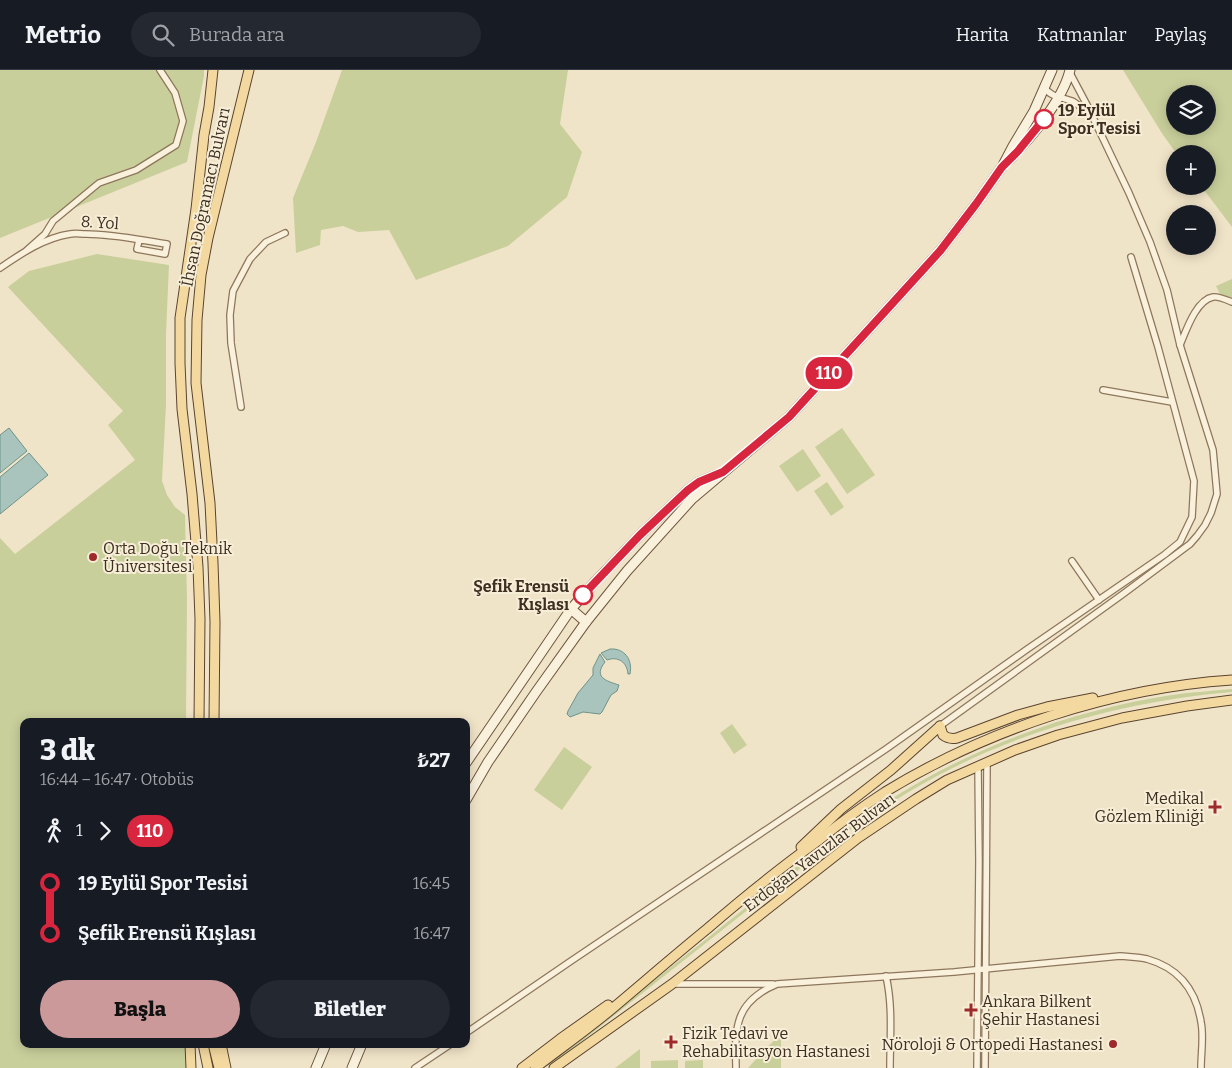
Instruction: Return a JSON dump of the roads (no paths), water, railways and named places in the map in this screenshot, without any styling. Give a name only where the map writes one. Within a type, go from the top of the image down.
[{"type":"main road","name":"İhsan Doğramacı Bulvarı","points":[[199,718],[200,619],[198,567],[182,409],[180,318],[196,209],[204,135],[210,107],[213,70]]},
{"type":"main road","name":"İhsan Doğramacı Bulvarı","points":[[214,718],[215,632],[213,563],[210,503],[196,383],[197,320],[201,275],[208,238],[249,70]]},
{"type":"main road","points":[[1002,167],[1034,111],[1052,70]]},
{"type":"main road","points":[[470,793],[512,725],[586,622],[627,571],[692,499],[789,417],[940,251],[1002,167],[1045,118],[1057,98],[1069,71]]},
{"type":"main road","points":[[470,757],[571,609],[594,582],[688,490],[699,482],[723,472]]},
{"type":"main road","points":[[571,609],[586,622]]},
{"type":"main road","name":"Erdoğan Yavuzlar Bulvarı","points":[[535,1068],[613,1008],[769,877],[884,793],[946,758],[1018,727],[1054,715],[1148,690],[1194,683],[1232,680]]},
{"type":"main road","points":[[769,877],[840,809],[891,770],[940,726],[943,736],[951,739],[957,738],[1008,718],[1047,707],[1148,690]]},
{"type":"main road","name":"Erdoğan Yavuzlar Bulvarı","points":[[554,1068],[672,984],[868,830],[947,780],[1030,744],[1075,730],[1122,718],[1232,700]]},
{"type":"main road","points":[[1204,704],[1232,706]]},
{"type":"main road","name":"Erdoğan Yavuzlar Bulvarı","points":[[522,1068],[655,972]]},
{"type":"main road","name":"Erdoğan Yavuzlar Bulvarı","points":[[561,1068],[593,1041]]},
{"type":"main road","points":[[190,1048],[191,1068]]},
{"type":"main road","points":[[204,1048],[208,1068]]},
{"type":"main road","points":[[214,1048],[219,1068]]},
{"type":"main road","points":[[221,1048],[226,1068]]},
{"type":"main road","points":[[316,1068],[324,1048]]},
{"type":"main road","points":[[352,1068],[360,1048]]},
{"type":"street","points":[[27,250],[46,234],[53,221],[99,183],[136,170],[176,145],[183,121],[175,93],[160,70]]},
{"type":"street","points":[[940,726],[1190,544],[1205,525],[1217,494],[1213,450],[1180,345],[1167,290],[1150,242],[1129,193],[1069,71]]},
{"type":"street","points":[[1044,87],[1057,98],[1075,103],[1093,119]]},
{"type":"street","points":[[241,407],[231,343],[230,314],[233,291],[250,259],[266,242],[285,233]]},
{"type":"street","name":"8. Yol","points":[[0,268],[27,250],[46,241],[70,234],[102,234],[167,244],[166,254],[137,248],[139,240]]},
{"type":"street","points":[[470,1030],[886,749],[1180,542],[1192,517],[1194,481],[1158,346],[1131,257]]},
{"type":"street","points":[[1180,345],[1192,318],[1203,301],[1214,296],[1232,302]]},
{"type":"street","points":[[1103,390],[1172,402]]},
{"type":"street","points":[[1072,562],[1099,600]]},
{"type":"street","points":[[982,764],[986,969],[985,1068]]},
{"type":"street","points":[[977,1068],[982,764]]},
{"type":"street","points":[[672,984],[777,984],[954,972],[1120,956],[1145,958],[1173,972],[1184,981],[1192,993],[1202,1024],[1202,1068]]},
{"type":"street","points":[[886,976],[890,1003],[890,1068]]},
{"type":"street","points":[[736,1068],[736,1039],[739,1019],[748,1003],[763,990],[777,984]]},
{"type":"street","points":[[415,1068],[445,1048]]},
{"type":"water","points":[[9,428],[27,451],[0,473],[0,435]]},
{"type":"water","points":[[29,453],[48,475],[0,514],[0,477]]},
{"type":"water","points":[[610,649],[619,650],[629,659],[630,674],[628,674],[624,663],[615,659],[607,660],[601,653]]},
{"type":"water","points":[[600,654],[605,662],[600,671],[601,675],[606,680],[619,685],[617,691],[611,695],[600,714],[583,712],[570,717],[567,714],[568,711],[578,693],[593,675],[593,668]]},
{"type":"place","name":"19 Eylül Spor Tesisi","points":[[1044,119]]},
{"type":"place","name":"Orta Doğu Teknik Üniversitesi","points":[[93,557]]},
{"type":"place","name":"Şefik Erensü Kışlası","points":[[583,595]]},
{"type":"place","name":"Medikal Gözlem Kliniği","points":[[1215,807]]},
{"type":"place","name":"Ankara Bilkent Şehir Hastanesi","points":[[971,1010]]},
{"type":"place","name":"Fizik Tedavi ve Rehabilitasyon Hastanesi","points":[[671,1042]]},
{"type":"place","name":"Nöroloji & Ortopedi Hastanesi","points":[[1113,1044]]}]
